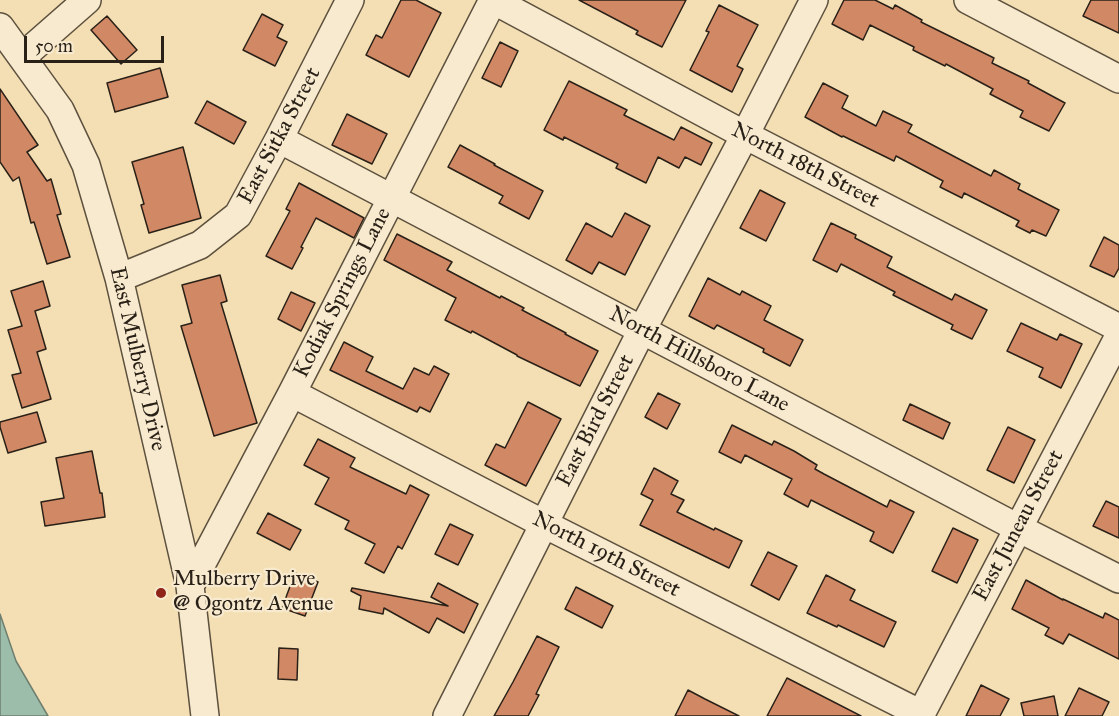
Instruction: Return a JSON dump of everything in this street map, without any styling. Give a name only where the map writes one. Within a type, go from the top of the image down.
[{"type":"street","points":[[22,57],[87,0]]},
{"type":"street","name":"East Sitka Street","points":[[119,278],[200,245],[238,215],[351,0]]},
{"type":"street","name":"North 18th Street","points":[[493,0],[745,135],[1119,328]]},
{"type":"street","name":"Kodiak Springs Lane","points":[[190,586],[292,393],[493,0]]},
{"type":"street","name":"East Bird Street","points":[[447,716],[642,330],[814,0]]},
{"type":"street","points":[[968,0],[1119,79]]},
{"type":"street","name":"East Mulberry Drive","points":[[0,27],[60,110],[86,165],[119,278],[190,586],[205,716]]},
{"type":"street","name":"North Hillsboro Lane","points":[[279,139],[1119,579]]},
{"type":"street","name":"East Juneau Street","points":[[920,715],[1119,336]]},
{"type":"street","name":"North 19th Street","points":[[292,393],[920,715]]},
{"type":"shaded area","points":[[0,614],[16,661],[48,716],[0,716]]},
{"type":"building","points":[[401,0],[416,0],[441,13],[409,77],[366,55],[376,35],[382,38]]},
{"type":"building","points":[[579,0],[686,0],[662,47],[636,34],[638,31]]},
{"type":"building","points":[[844,0],[875,0],[893,9],[895,5],[922,20],[921,22],[994,58],[992,63],[1029,81],[1028,83],[1065,103],[1049,131],[1020,117],[1023,111],[990,94],[993,89],[946,64],[945,66],[913,50],[914,47],[870,25],[863,40],[832,24]]},
{"type":"building","points":[[1091,0],[1119,0],[1119,33],[1083,16]]},
{"type":"building","points":[[719,5],[758,25],[737,66],[743,69],[732,92],[690,70],[709,32],[706,31]]},
{"type":"building","points":[[262,14],[283,25],[277,37],[287,42],[275,66],[243,50]]},
{"type":"building","points":[[107,16],[137,50],[121,64],[91,30]]},
{"type":"building","points":[[500,42],[518,51],[501,87],[482,78]]},
{"type":"building","points":[[160,68],[168,97],[115,112],[107,83]]},
{"type":"building","points":[[569,81],[627,110],[624,115],[674,140],[681,127],[712,143],[701,165],[685,157],[679,168],[658,157],[646,183],[616,168],[618,164],[564,137],[563,140],[544,130]]},
{"type":"building","points":[[823,83],[848,96],[842,108],[876,126],[883,111],[912,125],[908,132],[991,176],[994,170],[1020,184],[1018,189],[1059,210],[1046,236],[1032,230],[1030,233],[1016,226],[1019,221],[964,193],[962,198],[940,187],[943,181],[896,156],[894,161],[805,117]]},
{"type":"building","points":[[0,89],[38,145],[27,152],[47,181],[51,179],[61,214],[57,215],[70,257],[47,264],[34,222],[31,223],[19,177],[13,181],[0,162]]},
{"type":"building","points":[[207,101],[246,122],[234,144],[195,123]]},
{"type":"building","points":[[347,114],[387,134],[372,164],[332,145]]},
{"type":"building","points":[[460,145],[543,191],[529,219],[499,203],[503,196],[448,167]]},
{"type":"building","points":[[183,147],[201,218],[149,233],[141,205],[144,204],[132,162]]},
{"type":"building","points":[[299,183],[364,218],[354,238],[316,218],[292,269],[266,256],[290,211],[286,209]]},
{"type":"building","points":[[760,190],[785,203],[766,241],[740,228]]},
{"type":"building","points":[[625,213],[650,226],[625,275],[599,262],[592,274],[566,260],[586,223],[612,237]]},
{"type":"building","points":[[831,223],[892,257],[887,267],[952,300],[955,294],[987,310],[972,339],[951,329],[953,325],[893,295],[895,292],[841,264],[837,272],[813,260]]},
{"type":"building","points":[[397,234],[452,262],[447,270],[524,308],[522,310],[598,351],[580,386],[517,356],[472,331],[471,333],[445,320],[456,298],[384,260]]},
{"type":"building","points":[[1104,237],[1119,245],[1119,268],[1114,277],[1090,266]]},
{"type":"building","points":[[220,275],[227,301],[221,303],[257,423],[214,436],[181,326],[192,323],[182,285]]},
{"type":"building","points":[[708,278],[740,295],[742,291],[771,306],[764,320],[803,340],[790,366],[763,352],[764,349],[717,325],[714,329],[689,316]]},
{"type":"building","points":[[43,281],[50,306],[35,311],[46,349],[37,352],[51,399],[22,408],[12,375],[21,373],[8,330],[22,326],[11,291]]},
{"type":"building","points":[[291,292],[315,303],[301,331],[278,319]]},
{"type":"building","points":[[1021,323],[1057,340],[1060,334],[1082,344],[1061,388],[1039,377],[1043,368],[1007,351]]},
{"type":"building","points":[[344,342],[373,357],[366,371],[403,389],[414,368],[429,375],[434,366],[449,374],[430,412],[420,407],[417,412],[330,370]]},
{"type":"building","points":[[658,393],[680,404],[667,429],[645,417]]},
{"type":"building","points":[[528,402],[561,419],[526,486],[485,465],[496,444],[505,448]]},
{"type":"building","points":[[910,404],[950,423],[943,439],[903,420]]},
{"type":"building","points":[[37,412],[46,442],[8,453],[0,422]]},
{"type":"building","points":[[732,425],[772,445],[774,441],[794,451],[817,465],[815,469],[887,507],[890,500],[914,512],[893,553],[870,541],[874,532],[811,500],[808,507],[784,494],[792,479],[745,455],[741,463],[719,452]]},
{"type":"building","points":[[1008,427],[1035,440],[1014,483],[987,470]]},
{"type":"building","points":[[318,439],[355,458],[350,467],[406,494],[410,485],[429,495],[402,549],[398,546],[384,573],[365,563],[375,544],[345,529],[349,521],[315,504],[329,478],[304,465]]},
{"type":"building","points":[[92,451],[105,517],[45,526],[41,502],[64,498],[56,458]]},
{"type":"building","points":[[654,468],[678,481],[671,494],[684,500],[677,512],[742,541],[729,568],[640,525],[653,500],[641,494]]},
{"type":"building","points":[[1106,501],[1119,507],[1119,538],[1093,526]]},
{"type":"building","points":[[268,513],[301,530],[290,550],[257,533]]},
{"type":"building","points":[[450,524],[473,535],[458,565],[435,554]]},
{"type":"building","points":[[953,528],[978,540],[957,583],[932,571]]},
{"type":"building","points":[[768,552],[797,566],[779,600],[751,585]]},
{"type":"building","points":[[295,573],[318,582],[305,616],[282,608]]},
{"type":"building","points":[[826,575],[855,590],[850,600],[896,622],[884,647],[807,613]]},
{"type":"building","points":[[1026,580],[1103,618],[1105,613],[1119,620],[1119,659],[1069,634],[1063,644],[1045,635],[1049,628],[1012,609]]},
{"type":"building","points":[[438,583],[478,604],[464,633],[437,618],[429,633],[384,608],[383,614],[359,609],[361,596],[351,591],[352,588],[448,606],[431,597]]},
{"type":"building","points":[[576,587],[613,606],[602,628],[565,609]]},
{"type":"building","points":[[537,636],[559,647],[528,716],[494,716],[513,682]]},
{"type":"building","points":[[279,648],[298,649],[297,680],[278,679]]},
{"type":"building","points":[[787,678],[861,716],[767,716]]},
{"type":"building","points":[[981,685],[1009,699],[1000,716],[966,716]]},
{"type":"building","points":[[1079,688],[1109,702],[1102,716],[1065,716]]},
{"type":"building","points":[[688,690],[705,699],[739,716],[675,716]]},
{"type":"building","points":[[1054,696],[1058,716],[1024,716],[1021,703]]},
{"type":"place","name":"Mulberry Drive @ Ogontz Avenue","points":[[161,593]]}]
